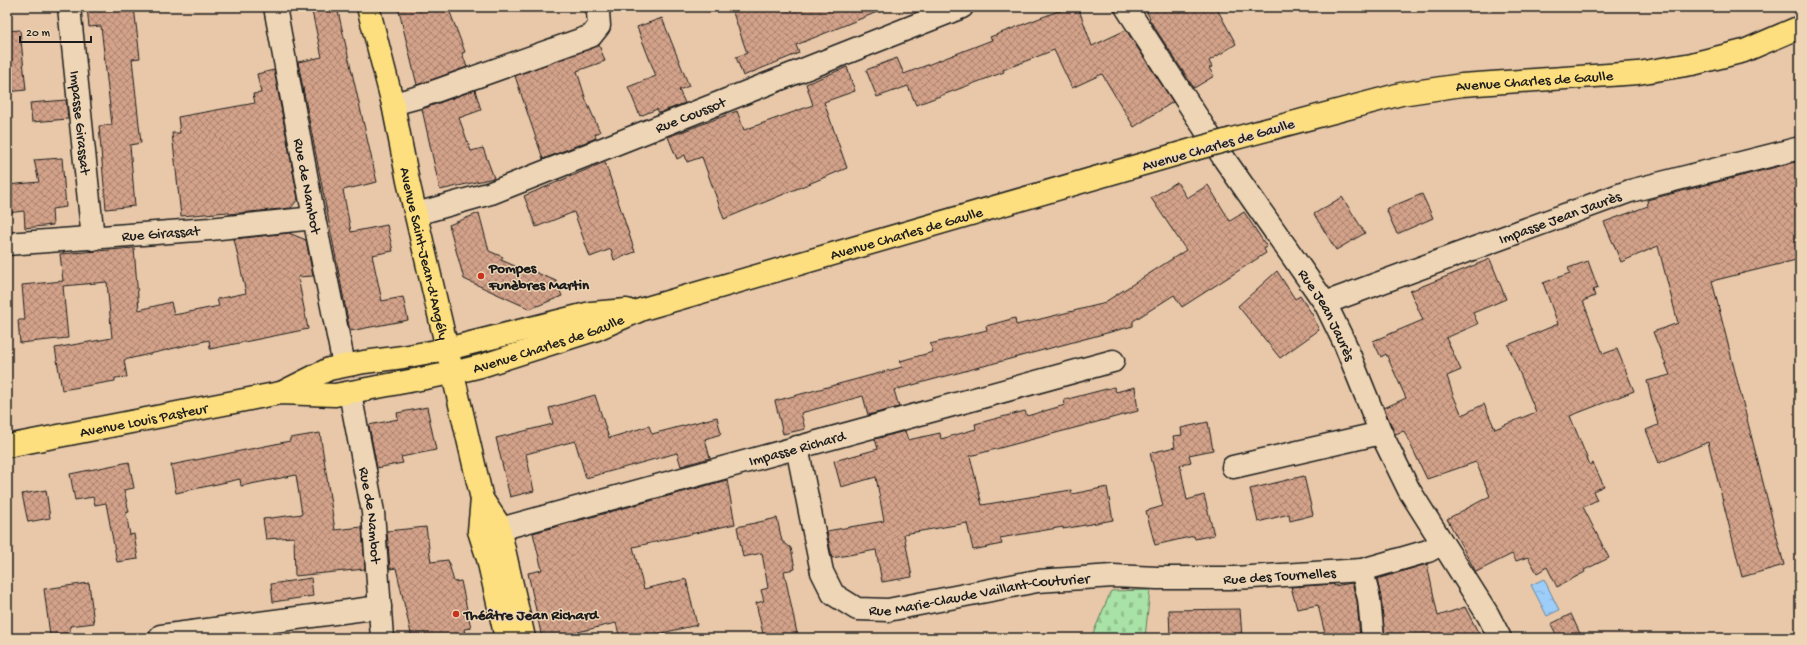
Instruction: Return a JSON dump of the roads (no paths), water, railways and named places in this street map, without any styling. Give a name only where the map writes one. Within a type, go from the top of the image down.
[{"type":"main road","name":"Avenue Saint-Jean-d'Angély","points":[[368,7],[393,104],[416,214],[482,500],[479,531],[491,534]]},
{"type":"main road","name":"Avenue Charles de Gaulle","points":[[452,373],[481,366],[597,330],[643,309],[1196,149],[1401,94],[1491,82],[1638,73],[1692,64],[1744,51],[1800,27]]},
{"type":"main road","name":"Avenue Charles de Gaulle","points":[[447,349],[592,313],[643,309]]},
{"type":"main road","name":"Avenue Louis Pasteur","points":[[280,393],[329,369],[344,365],[447,349]]},
{"type":"main road","name":"Avenue Louis Pasteur","points":[[7,446],[280,393],[335,395],[452,373]]},
{"type":"main road","name":"Avenue Saint-Jean-d'Angély","points":[[491,534],[506,638]]},
{"type":"main road","name":"Avenue Saint-Jean-d'Angély","points":[[491,534],[524,638]]},
{"type":"street","name":"Impasse Girassat","points":[[69,7],[93,238]]},
{"type":"street","name":"Rue de Nambot","points":[[275,7],[314,218],[344,365]]},
{"type":"street","points":[[393,104],[419,97],[591,36],[599,26],[596,7]]},
{"type":"street","name":"Rue Coussot","points":[[416,214],[491,192],[962,7]]},
{"type":"street","name":"Rue Jean Jaurès","points":[[1126,7],[1225,160],[1325,303],[1345,344],[1381,433],[1409,490],[1441,544],[1488,615],[1500,638]]},
{"type":"street","name":"Impasse Jean Jaurès","points":[[1325,303],[1630,191],[1800,148]]},
{"type":"street","name":"Rue Girassat","points":[[7,244],[210,229],[314,218]]},
{"type":"street","name":"Impasse Richard","points":[[491,534],[1113,361]]},
{"type":"street","name":"Rue de Nambot","points":[[350,393],[372,512],[382,638]]},
{"type":"street","points":[[1233,467],[1381,433]]},
{"type":"street","name":"Rue Marie-Claude Vaillant-Couturier","points":[[798,448],[822,572],[833,594],[857,609],[888,610],[1037,581],[1113,576]]},
{"type":"street","name":"Rue des Tournelles","points":[[1113,576],[1158,578],[1235,578],[1362,570],[1428,551],[1441,544]]},
{"type":"street","points":[[1362,570],[1369,600],[1373,638]]},
{"type":"street","points":[[161,636],[380,607]]},
{"type":"water","points":[[1544,579],[1559,610],[1547,616],[1531,585]]},
{"type":"place","name":"Pompes Funèbres Martin","points":[[481,276]]},
{"type":"place","name":"Théâtre Jean Richard","points":[[456,614]]}]
